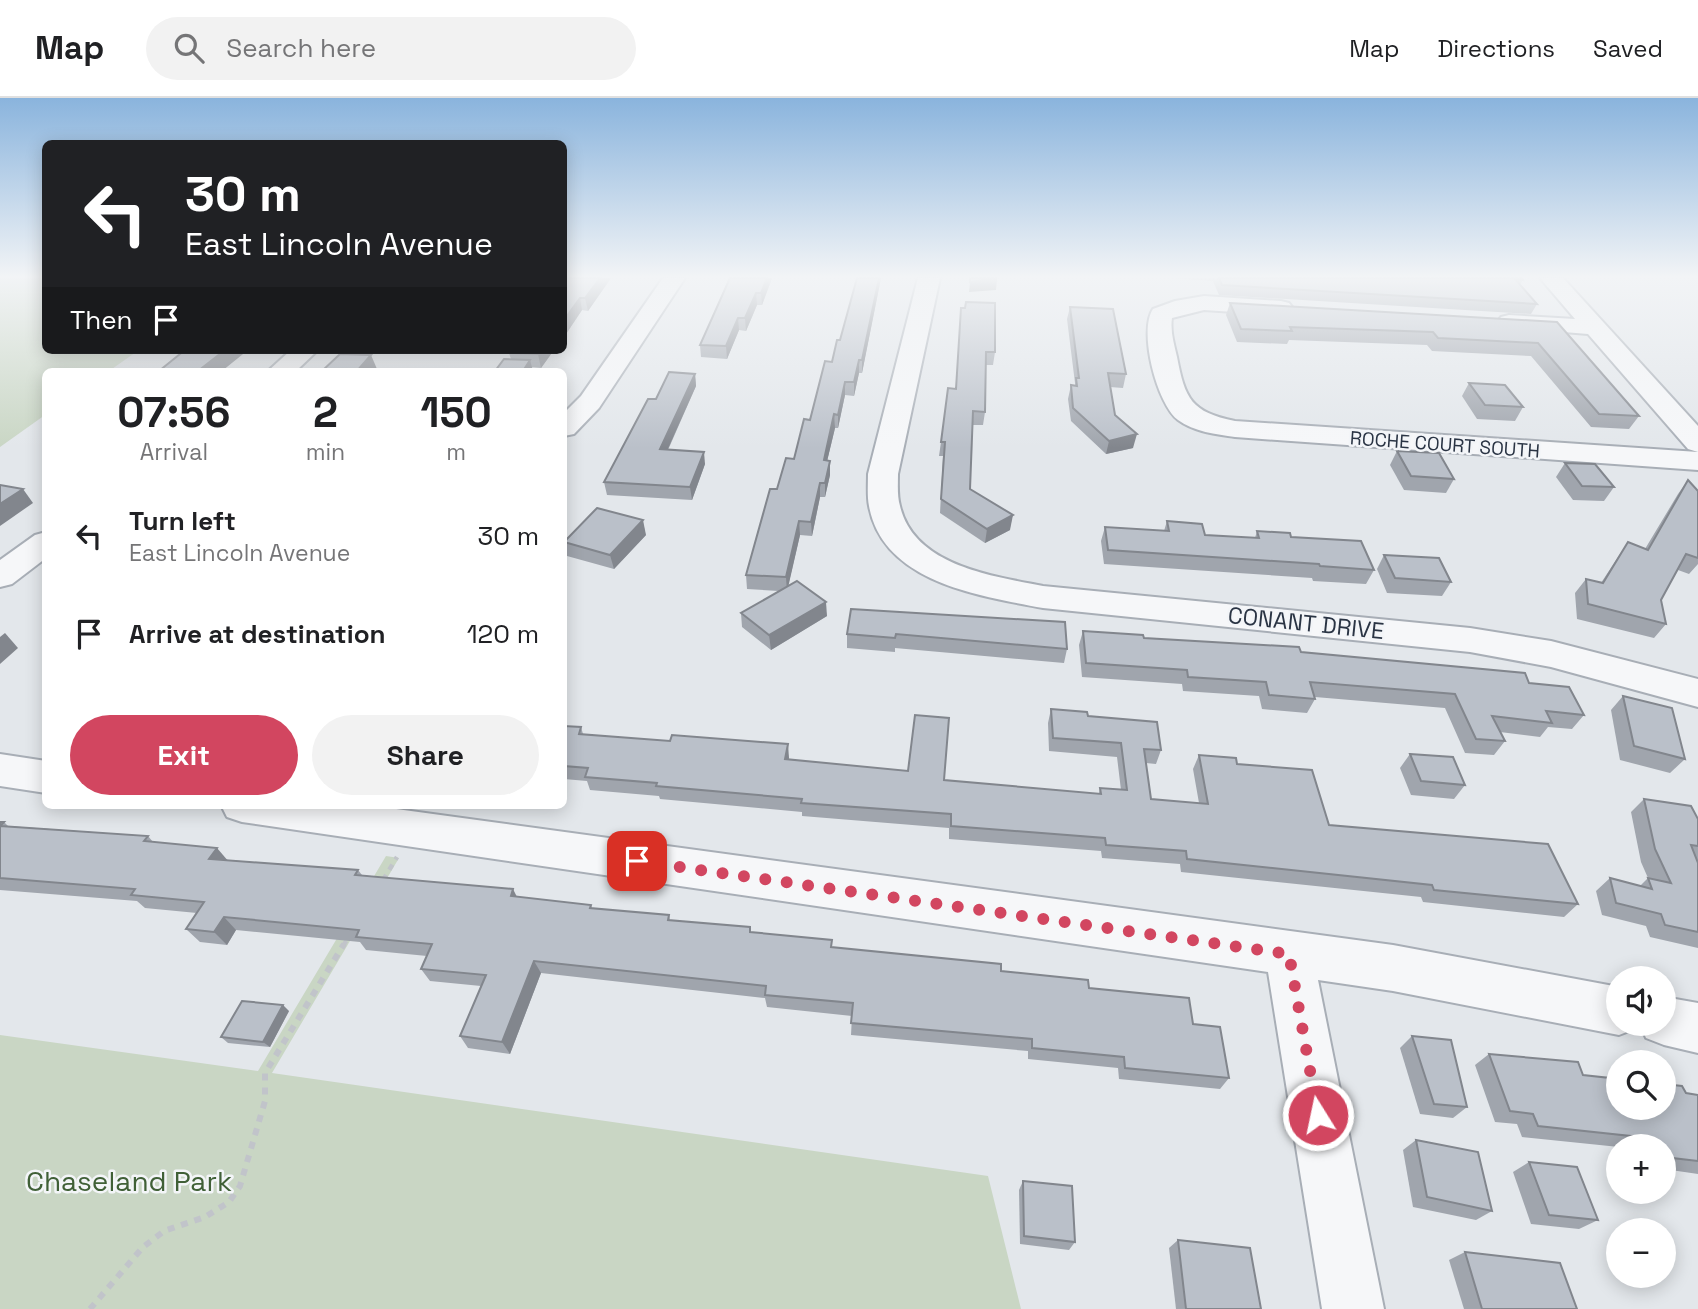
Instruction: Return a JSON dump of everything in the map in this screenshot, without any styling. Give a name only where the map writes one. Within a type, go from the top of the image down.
[{"type":"street","points":[[567,425],[590,402],[636,335]]},
{"type":"street","name":"CONANT DRIVE","points":[[916,335],[880,496],[885,515],[915,558],[974,583],[1043,597],[1470,640],[1551,653],[1698,693]]},
{"type":"street","name":"ROCHE COURT SOUTH","points":[[1160,335],[1172,395],[1178,407],[1194,418],[1213,425],[1235,429],[1698,461]]},
{"type":"street","points":[[1601,335],[1698,443]]},
{"type":"street","points":[[285,368],[301,354]]},
{"type":"street","points":[[0,576],[42,545]]},
{"type":"street","points":[[0,770],[42,776]]},
{"type":"street","points":[[270,809],[1393,968],[1606,1009]]},
{"type":"street","points":[[1289,954],[1353,1309]]},
{"type":"street","points":[[1676,1023],[1698,1028]]},
{"type":"path","points":[[378,888],[399,854]]},
{"type":"path","points":[[90,1309],[142,1247],[164,1231],[205,1217],[229,1202],[240,1186],[265,1101],[265,1073],[350,934]]},
{"type":"green space","points":[[0,335],[42,335],[42,354],[133,354],[113,368],[42,368],[42,417],[0,447]]},
{"type":"green space","name":"Chaseland Park","points":[[386,856],[399,858],[272,1073],[988,1176],[1021,1309],[0,1309],[0,1035],[258,1071]]},
{"type":"building","points":[[705,335],[731,335],[726,346],[700,345]]},
{"type":"building","points":[[842,335],[867,335],[854,382],[845,382],[838,415],[834,414],[824,460],[830,461],[825,483],[820,483],[811,522],[799,521],[786,577],[746,575],[770,489],[777,489],[786,458],[794,459],[804,419],[810,420],[825,361],[832,362],[837,340],[840,340]]},
{"type":"building","points":[[959,335],[995,335],[995,352],[986,352],[985,412],[973,411],[970,489],[1013,515],[987,529],[941,499],[945,442],[941,442],[948,388],[956,389]]},
{"type":"building","points":[[1073,335],[1118,335],[1126,374],[1108,373],[1115,415],[1137,434],[1109,441],[1073,408],[1071,385],[1077,386],[1076,378],[1079,378]]},
{"type":"building","points":[[1435,335],[1568,335],[1639,416],[1599,414],[1538,343],[1438,338]]},
{"type":"building","points":[[180,354],[220,354],[202,368],[163,368]]},
{"type":"building","points":[[340,354],[371,355],[360,368],[325,368]]},
{"type":"building","points":[[504,359],[530,360],[525,368],[497,368]]},
{"type":"building","points":[[669,372],[695,374],[660,449],[704,452],[690,487],[604,482],[648,399],[656,399]]},
{"type":"building","points":[[1469,383],[1505,385],[1523,407],[1485,405]]},
{"type":"building","points":[[1397,451],[1439,453],[1454,479],[1411,476]]},
{"type":"building","points":[[1565,463],[1595,464],[1614,487],[1582,486]]},
{"type":"building","points":[[1688,480],[1698,491],[1698,558],[1686,554],[1661,600],[1666,624],[1588,604],[1586,579],[1603,583],[1628,542],[1648,550]]},
{"type":"building","points":[[0,485],[23,489],[0,504]]},
{"type":"building","points":[[597,508],[643,520],[610,555],[567,543],[567,539]]},
{"type":"building","points":[[1167,521],[1202,524],[1205,535],[1259,538],[1257,531],[1290,533],[1291,537],[1361,541],[1374,570],[1108,550],[1105,527],[1169,531]]},
{"type":"building","points":[[1384,555],[1439,558],[1451,582],[1395,578]]},
{"type":"building","points":[[797,581],[826,602],[769,635],[741,613]]},
{"type":"building","points":[[851,609],[1065,622],[1067,649],[896,634],[895,638],[847,634]]},
{"type":"building","points":[[1083,631],[1143,635],[1144,638],[1299,647],[1301,652],[1525,673],[1529,683],[1569,687],[1584,715],[1546,711],[1552,723],[1492,716],[1505,741],[1476,739],[1455,694],[1310,682],[1315,699],[1269,695],[1266,682],[1188,677],[1187,670],[1086,663]]},
{"type":"building","points":[[1623,696],[1672,708],[1685,759],[1634,746]]},
{"type":"building","points":[[1051,709],[1087,712],[1088,716],[1157,722],[1161,750],[1144,749],[1151,799],[1208,804],[1199,755],[1236,758],[1237,764],[1312,770],[1329,825],[1548,844],[1578,904],[1434,890],[1432,885],[1187,859],[1186,851],[1106,845],[1105,838],[951,826],[951,814],[801,803],[802,799],[585,777],[588,768],[567,766],[567,726],[581,727],[579,734],[670,741],[672,735],[788,744],[785,759],[908,771],[915,715],[949,718],[944,780],[1101,794],[1100,788],[1127,790],[1121,743],[1053,738]]},
{"type":"building","points":[[1410,754],[1453,757],[1465,785],[1421,781]]},
{"type":"building","points":[[1644,799],[1691,806],[1698,819],[1698,846],[1691,845],[1698,863],[1698,932],[1665,925],[1661,914],[1616,903],[1610,878],[1652,889],[1648,878],[1671,883],[1655,849]]},
{"type":"building","points":[[0,826],[148,836],[144,841],[217,848],[209,859],[358,870],[355,875],[513,889],[511,896],[591,905],[590,908],[669,915],[668,920],[750,927],[750,932],[832,940],[831,947],[1001,964],[1001,971],[1088,980],[1089,988],[1189,998],[1193,1024],[1220,1027],[1229,1078],[1125,1068],[1124,1057],[1032,1048],[1032,1039],[851,1023],[853,1003],[765,995],[766,986],[534,961],[502,1042],[460,1036],[486,975],[421,969],[432,944],[356,937],[359,930],[224,917],[214,932],[186,929],[204,902],[131,895],[135,889],[0,878]]},
{"type":"building","points":[[242,1001],[283,1005],[263,1042],[221,1037]]},
{"type":"building","points":[[1412,1036],[1451,1040],[1467,1107],[1434,1104]]},
{"type":"building","points":[[1489,1054],[1578,1062],[1583,1075],[1606,1078],[1606,1120],[1676,1120],[1676,1085],[1682,1086],[1686,1093],[1698,1095],[1698,1161],[1676,1158],[1676,1134],[1612,1134],[1538,1126],[1533,1114],[1510,1111]]},
{"type":"building","points":[[1416,1140],[1478,1152],[1492,1211],[1427,1197]]},
{"type":"building","points":[[1529,1162],[1577,1167],[1598,1220],[1549,1215]]},
{"type":"building","points":[[1023,1181],[1072,1186],[1075,1242],[1024,1236]]},
{"type":"building","points":[[1178,1240],[1250,1248],[1261,1309],[1186,1309]]},
{"type":"building","points":[[1465,1252],[1560,1263],[1577,1309],[1482,1309]]},
{"type":"route","points":[[637,861],[1289,954],[1318,1115]]}]
